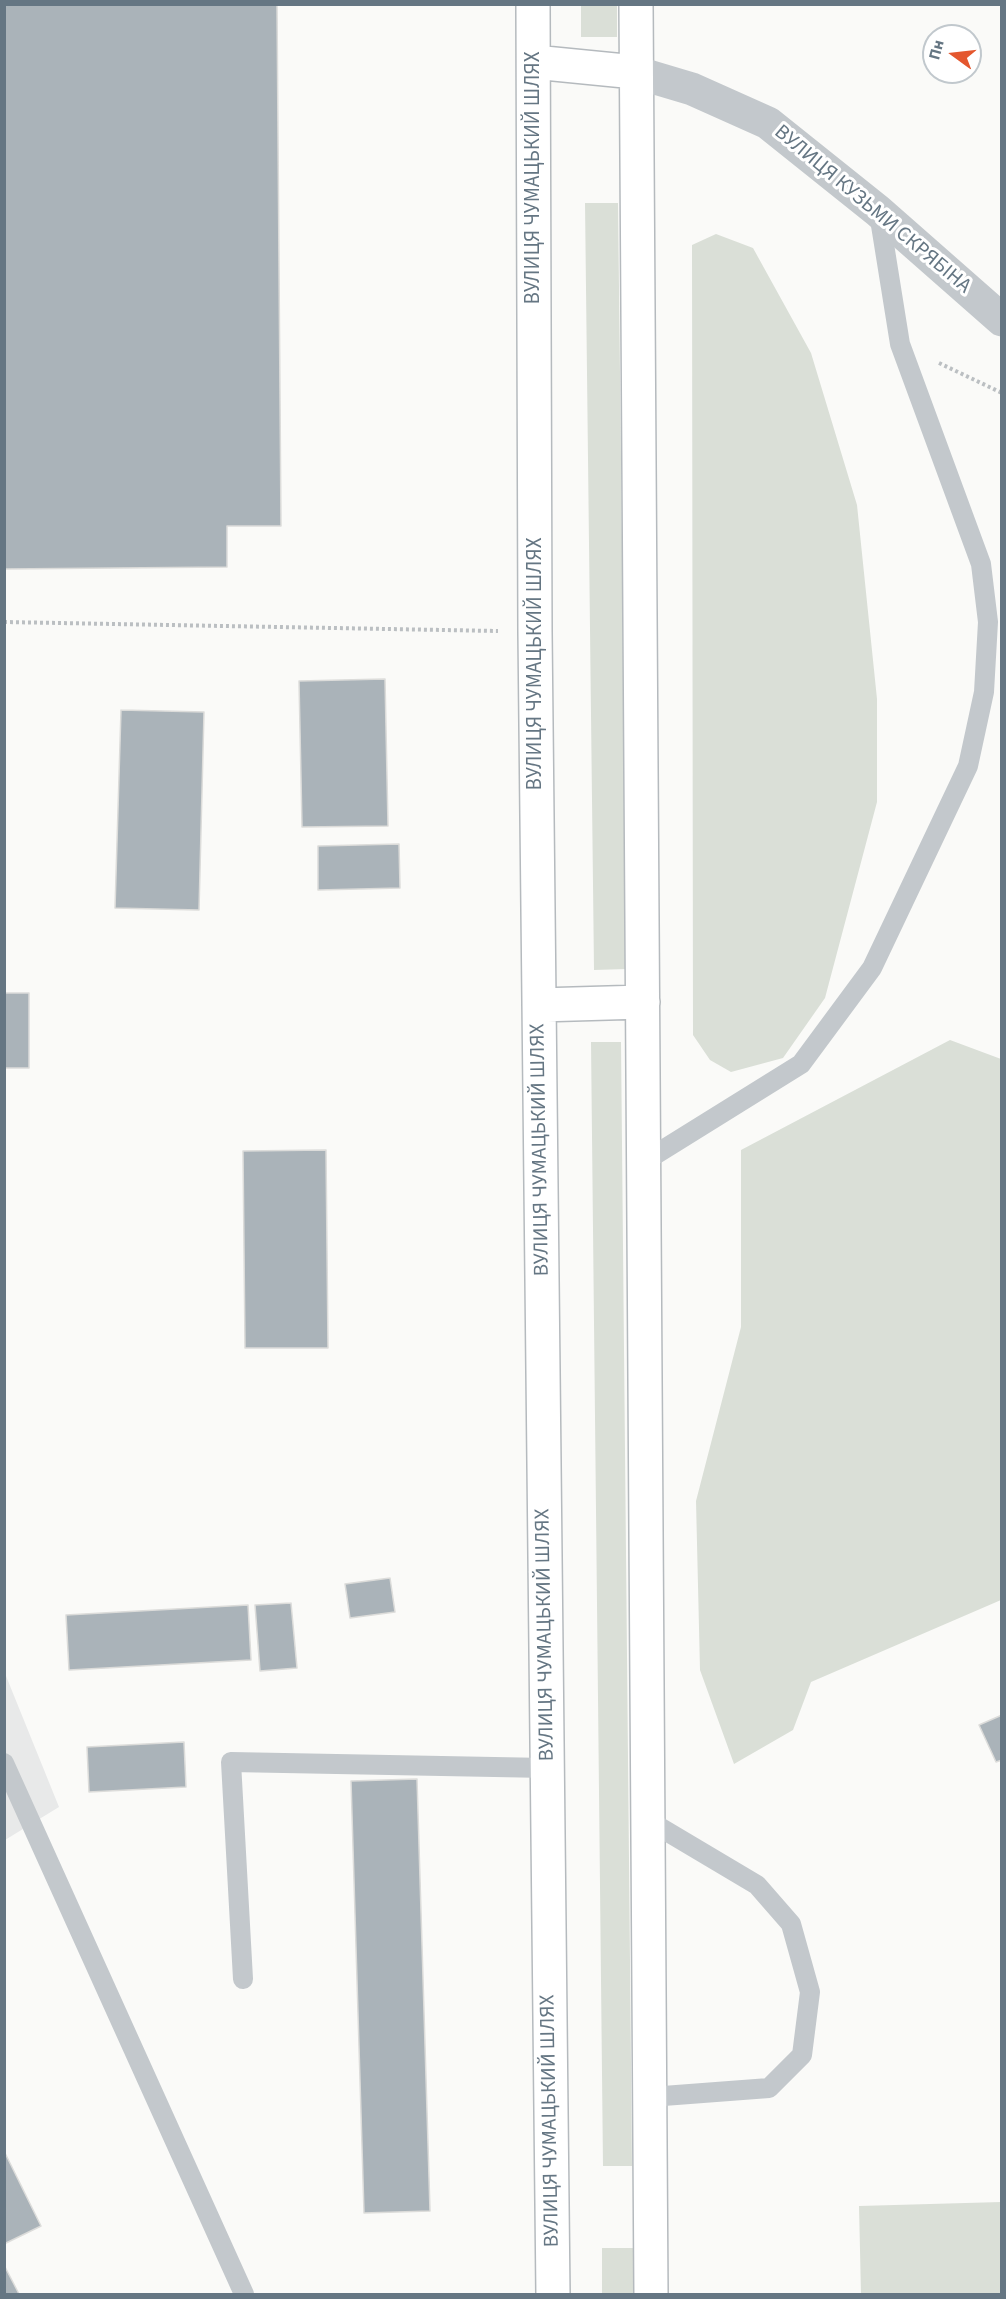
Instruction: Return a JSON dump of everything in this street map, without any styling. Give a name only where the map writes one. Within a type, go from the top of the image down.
[{"type":"main road","name":"ВУЛИЦЯ ЧУМАЦЬКИЙ ШЛЯХ","points":[[533,4],[535,632],[554,2295]]},
{"type":"main road","points":[[636,4],[645,1161],[646,1819],[651,2295]]},
{"type":"main road","points":[[534,63],[635,72]]},
{"type":"main road","points":[[539,1005],[643,1002]]},
{"type":"street","name":"ВУЛИЦЯ КУЗЬМИ СКРЯБІНА","points":[[635,72],[692,88],[768,123],[878,211],[1002,320]]},
{"type":"lane","points":[[645,1161],[801,1064],[872,969],[968,766],[984,692],[987,622],[981,564],[900,344],[878,211]]},
{"type":"lane","points":[[243,1979],[231,1762],[548,1768]]},
{"type":"lane","points":[[4,1763],[244,2295]]},
{"type":"lane","points":[[646,1819],[757,1885],[791,1924],[810,1992],[802,2055],[770,2088],[650,2097]]},
{"type":"path","points":[[900,344],[1002,393]]},
{"type":"path","points":[[4,622],[535,632]]},
{"type":"shaded area","points":[[581,5],[617,5],[617,37],[581,37]]},
{"type":"shaded area","points":[[585,203],[618,203],[627,969],[594,970]]},
{"type":"shaded area","points":[[716,234],[753,248],[811,353],[857,505],[877,699],[877,802],[825,998],[783,1058],[731,1072],[710,1060],[693,1035],[692,245]]},
{"type":"shaded area","points":[[950,1040],[1001,1059],[1001,1600],[811,1682],[793,1730],[734,1764],[700,1670],[696,1501],[741,1327],[741,1150]]},
{"type":"shaded area","points":[[591,1042],[621,1042],[632,2166],[603,2166]]},
{"type":"shaded area","points":[[4,1671],[59,1807],[5,1840],[4,1840]]},
{"type":"shaded area","points":[[1001,2202],[1001,2294],[861,2294],[859,2206]]},
{"type":"shaded area","points":[[602,2248],[636,2248],[635,2294],[602,2294]]},
{"type":"building","points":[[4,4],[277,4],[281,526],[227,526],[227,567],[4,569]]},
{"type":"building","points":[[385,679],[388,826],[302,827],[299,681]]},
{"type":"building","points":[[121,710],[204,712],[199,910],[115,908]]},
{"type":"building","points":[[399,844],[400,888],[318,890],[318,846]]},
{"type":"building","points":[[4,993],[29,993],[29,1068],[4,1068]]},
{"type":"building","points":[[326,1150],[328,1348],[245,1348],[243,1151]]},
{"type":"building","points":[[390,1578],[395,1612],[350,1618],[345,1584]]},
{"type":"building","points":[[291,1603],[297,1668],[260,1671],[255,1605]]},
{"type":"building","points":[[248,1605],[251,1660],[69,1670],[66,1615]]},
{"type":"building","points":[[1002,1715],[1002,1760],[996,1762],[979,1725]]},
{"type":"building","points":[[184,1742],[186,1787],[89,1792],[87,1747]]},
{"type":"building","points":[[417,1779],[430,2211],[364,2213],[351,1781]]},
{"type":"building","points":[[4,2151],[41,2226],[4,2244]]},
{"type":"building","points":[[4,2265],[19,2294],[4,2294]]}]
